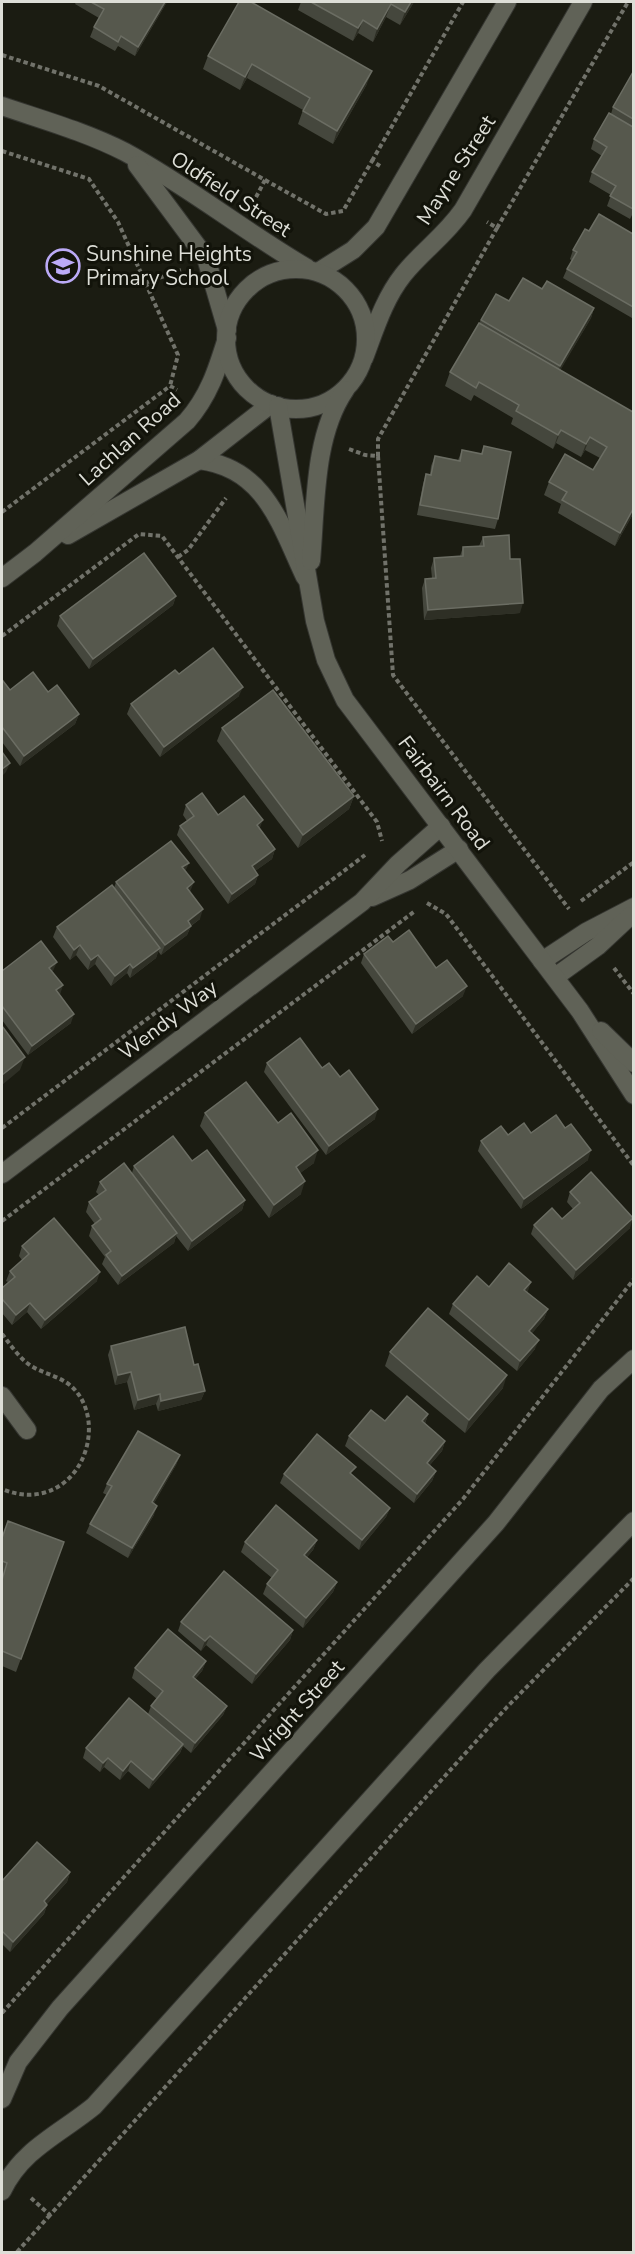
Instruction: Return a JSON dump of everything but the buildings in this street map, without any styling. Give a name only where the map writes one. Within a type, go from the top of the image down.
[{"type":"street","name":"Mayne Street","points":[[315,271],[353,250],[376,227],[507,2]]},
{"type":"street","name":"Mayne Street","points":[[364,358],[393,289],[403,274],[444,235],[463,210],[583,2]]},
{"type":"street","name":"Oldfield Street","points":[[2,106],[88,135],[128,154],[249,234],[315,271]]},
{"type":"street","name":"Oldfield Street","points":[[128,154],[206,258],[227,334]]},
{"type":"street","points":[[288,269],[315,271],[345,287],[358,306],[366,328],[364,358],[347,387],[320,405],[299,409],[274,405],[259,398],[238,378],[228,352],[227,334],[234,308],[256,282],[288,269]]},
{"type":"street","name":"Lachlan Road","points":[[2,578],[35,553],[187,421],[201,405],[212,385],[227,334]]},
{"type":"street","name":"Fairbairn Road","points":[[309,584],[324,444],[332,417],[347,387]]},
{"type":"street","name":"Lachlan Road","points":[[35,553],[199,460],[274,405]]},
{"type":"street","name":"Fairbairn Road","points":[[274,405],[326,660],[345,700],[580,1011],[633,1095]]},
{"type":"street","name":"Fairbairn Road","points":[[199,460],[220,464],[237,471],[257,487],[273,512],[309,584]]},
{"type":"street","name":"Wendy Way","points":[[2,1174],[362,902],[398,864],[441,826]]},
{"type":"street","name":"Wendy Way","points":[[362,902],[410,880],[459,849]]},
{"type":"street","points":[[542,961],[586,932],[633,907]]},
{"type":"street","points":[[555,977],[598,946],[633,912]]},
{"type":"street","name":"Fairbairn Road","points":[[580,1011],[633,1063]]},
{"type":"street","name":"Wright Street","points":[[2,2099],[18,2062],[60,2008],[496,1523],[601,1389],[633,1359]]},
{"type":"street","points":[[2,1396],[27,1430]]},
{"type":"street","points":[[5,2184],[34,2148],[94,2106],[487,1670],[633,1521]]},
{"type":"path","points":[[372,161],[463,2]]},
{"type":"path","points":[[497,228],[628,2]]},
{"type":"path","points":[[2,151],[89,179],[118,222],[178,355],[170,386]]},
{"type":"path","points":[[378,456],[393,675],[586,932]]},
{"type":"path","points":[[2,636],[138,534],[162,536],[377,822],[382,842]]},
{"type":"path","points":[[569,909],[633,862]]},
{"type":"path","points":[[426,903],[446,914],[633,1166]]},
{"type":"path","points":[[598,946],[633,994]]},
{"type":"path","points":[[2,2013],[463,1499],[633,1279]]},
{"type":"path","points":[[16,2253],[507,1707],[633,1578]]},
{"type":"path","points":[[5,2184],[50,2215]]},
{"type":"place","name":"Sunshine Heights Primary School","points":[[63,266]]}]
